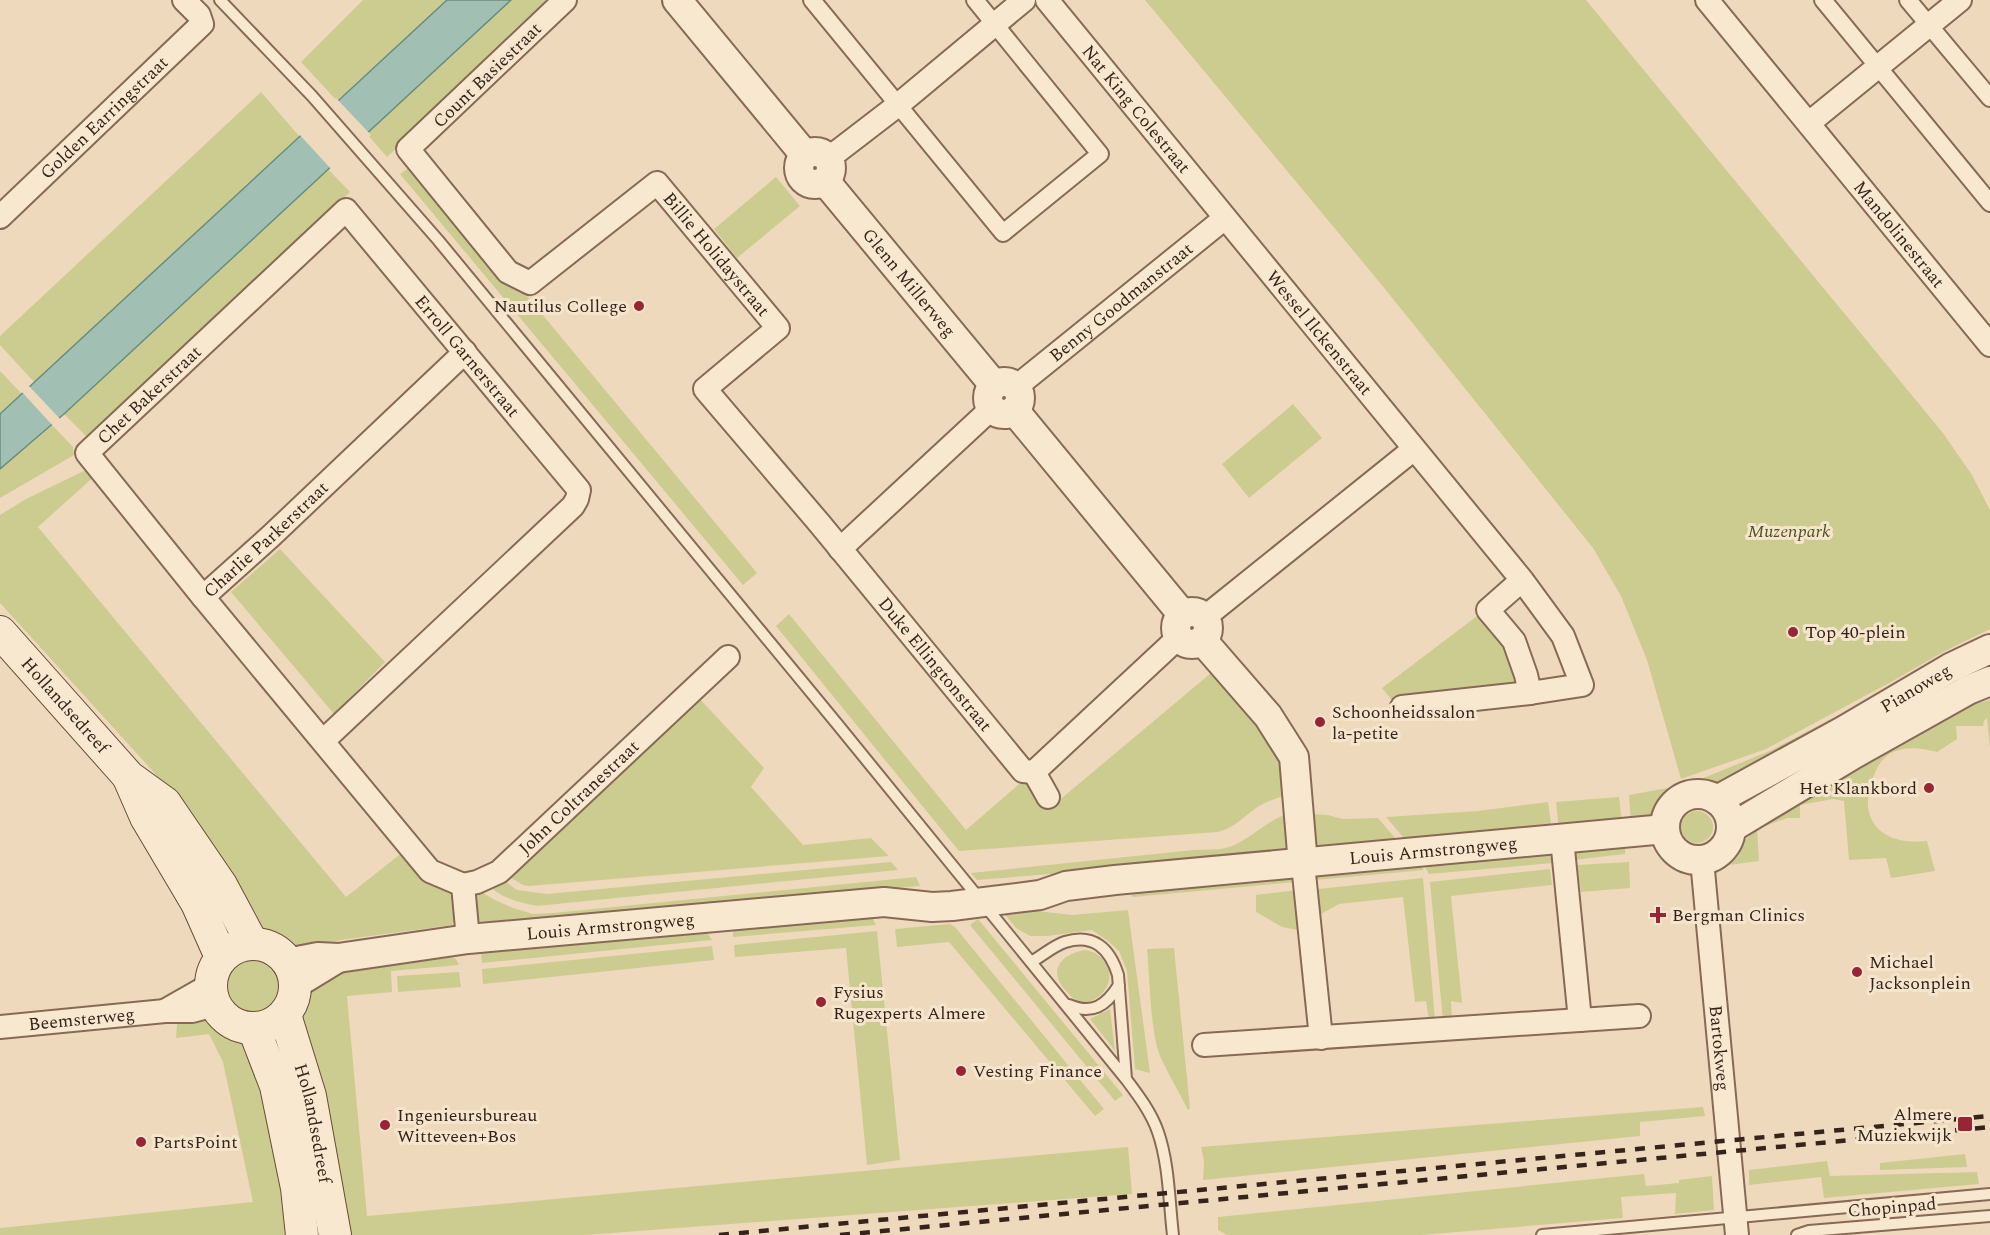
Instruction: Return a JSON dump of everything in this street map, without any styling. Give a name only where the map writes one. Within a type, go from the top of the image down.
[{"type":"main road","name":"Hollandsedreef","points":[[0,632],[129,777],[165,803],[221,885],[252,943]]},
{"type":"main road","name":"Hollandsedreef","points":[[129,777],[146,817],[197,903],[215,983]]},
{"type":"main road","points":[[252,943],[269,946],[283,956],[291,974],[293,1001],[285,1015],[272,1024],[254,1029],[239,1027],[228,1021],[218,1011],[215,983],[234,947],[252,943]]},
{"type":"main road","name":"Hollandsedreef","points":[[285,1015],[310,1096],[335,1235]]},
{"type":"main road","name":"Hollandsedreef","points":[[254,1029],[276,1086],[297,1188],[302,1235]]},
{"type":"street","name":"Count Basiestraat","points":[[408,149],[565,0]]},
{"type":"street","name":"Glenn Millerweg","points":[[677,0],[819,165],[1004,398],[1268,716],[1293,757],[1303,864]]},
{"type":"street","points":[[812,0],[1003,233],[1100,154],[975,0]]},
{"type":"street","points":[[819,165],[898,105],[1024,0]]},
{"type":"street","name":"Nat King Colestraat","points":[[1047,0],[1225,218]]},
{"type":"street","name":"Mandolinestraat","points":[[1707,0],[1990,345]]},
{"type":"street","points":[[1823,0],[1990,203]]},
{"type":"street","points":[[1908,0],[1990,98]]},
{"type":"street","points":[[1809,123],[1960,0]]},
{"type":"street","name":"Golden Earringstraat","points":[[0,217],[202,24],[192,8]]},
{"type":"street","name":"Billie Holidaystraat","points":[[408,149],[508,272],[530,283],[657,183],[778,328],[705,389],[840,549]]},
{"type":"street","name":"Erroll Garnerstraat","points":[[323,741],[573,506],[579,490],[346,210]]},
{"type":"street","name":"Chet Bakerstraat","points":[[203,597],[87,453],[346,210]]},
{"type":"street","name":"Benny Goodmanstraat","points":[[840,549],[1004,398],[1225,218]]},
{"type":"street","name":"Wessel Ilckenstraat","points":[[1225,218],[1522,580],[1563,636],[1582,685],[1402,707]]},
{"type":"street","name":"Charlie Parkerstraat","points":[[463,885],[430,871],[203,597],[271,536],[465,352]]},
{"type":"street","points":[[1034,772],[1192,627],[1414,449]]},
{"type":"street","name":"Duke Ellingtonstraat","points":[[840,549],[1023,771],[1034,772],[1048,797]]},
{"type":"street","points":[[1522,580],[1488,610],[1514,641],[1530,693]]},
{"type":"street","name":"Pianoweg","points":[[1731,828],[1950,668],[1990,649]]},
{"type":"street","name":"John Coltranestraat","points":[[463,885],[477,882],[499,872],[728,657]]},
{"type":"street","name":"Pianoweg","points":[[1717,800],[1990,681]]},
{"type":"street","points":[[1702,795],[1717,800],[1725,808],[1730,817],[1731,828],[1726,846],[1711,858],[1702,860],[1692,860],[1673,849],[1665,829],[1670,810],[1677,802],[1685,797],[1702,795]]},
{"type":"street","name":"Louis Armstrongweg","points":[[291,974],[338,958],[468,939],[884,902],[932,907],[975,894],[1040,895],[1066,886],[1665,829]]},
{"type":"street","points":[[1562,839],[1580,1020]]},
{"type":"street","name":"Bartokweg","points":[[1702,860],[1736,1226]]},
{"type":"street","points":[[1303,864],[1321,1038]]},
{"type":"street","points":[[463,885],[468,939]]},
{"type":"street","name":"Beemsterweg","points":[[0,1027],[165,1011],[215,983]]},
{"type":"street","points":[[1204,1045],[1639,1016]]},
{"type":"lane","points":[[220,0],[312,96],[449,253],[846,734],[1126,1079],[1144,1105],[1157,1131],[1164,1158],[1173,1235]]},
{"type":"lane","points":[[1031,962],[1063,943],[1078,939],[1092,941],[1104,948],[1113,959],[1119,985],[1126,1079]]},
{"type":"lane","points":[[1066,1004],[1079,1010],[1092,1010],[1104,1004],[1119,985]]},
{"type":"lane","points":[[1542,1235],[1736,1226],[1990,1194]]},
{"type":"lane","name":"Chopinpad","points":[[1797,1235],[1809,1231],[1990,1216]]},
{"type":"green space","points":[[363,0],[447,0],[337,101],[301,62]]},
{"type":"green space","points":[[511,0],[553,0],[387,157],[367,134]]},
{"type":"green space","name":"Muzenpark","points":[[1145,0],[1586,0],[1943,433],[1972,475],[1990,510],[1990,629],[1943,652],[1766,749],[1681,779],[1647,660],[1621,596],[1593,548],[1381,284]]},
{"type":"green space","points":[[261,92],[299,136],[35,383],[0,345],[0,336]]},
{"type":"green space","points":[[413,165],[510,282],[527,296],[757,573],[743,585],[400,174]]},
{"type":"green space","points":[[328,169],[350,192],[86,436],[64,414]]},
{"type":"green space","points":[[776,177],[800,206],[737,258],[714,229]]},
{"type":"green space","points":[[0,371],[22,394],[0,414]]},
{"type":"green space","points":[[1293,404],[1322,438],[1249,498],[1222,464]]},
{"type":"green space","points":[[52,425],[73,447],[74,455],[0,498],[0,469]]},
{"type":"green space","points":[[92,467],[98,473],[38,527],[346,897],[403,852],[454,892],[456,918],[452,925],[341,940],[297,952],[281,949],[267,939],[198,825],[150,768],[0,603],[0,515],[26,499]]},
{"type":"green space","points":[[280,549],[385,662],[334,714],[231,592]]},
{"type":"green space","points":[[1481,613],[1508,644],[1523,684],[1514,688],[1413,693],[1398,708],[1382,688]]},
{"type":"green space","points":[[789,614],[966,830],[1025,779],[1050,808],[1217,668],[1282,749],[1286,795],[1259,806],[1235,824],[1218,832],[959,851],[776,626]]},
{"type":"green space","points":[[1990,636],[1720,793],[1701,779],[1772,750]]},
{"type":"green space","points":[[699,698],[764,768],[751,787],[803,845],[871,838],[889,856],[529,886],[508,876]]},
{"type":"green space","points":[[1990,700],[1990,749],[1987,718],[1983,726],[1956,726],[1957,739],[1937,752],[1911,748],[1901,749],[1887,755],[1873,778],[1868,807],[1871,819],[1887,835],[1912,842],[1927,841],[1935,871],[1891,878],[1886,858],[1849,860],[1844,801],[1833,799],[1800,805],[1800,818],[1787,818],[1757,829],[1884,751],[1966,706]]},
{"type":"green space","points":[[1689,784],[1688,787],[1676,792],[1668,799],[1654,819],[1631,823],[1629,795]]},
{"type":"green space","points":[[1619,797],[1622,823],[1559,830],[1556,802]]},
{"type":"green space","points":[[1548,802],[1552,831],[1409,844],[1386,817],[1478,811]]},
{"type":"green space","points":[[1697,811],[1708,816],[1713,827],[1708,838],[1697,843],[1686,838],[1681,827],[1686,816]]},
{"type":"green space","points":[[1290,813],[1289,846],[1275,856],[977,880],[971,873],[1223,849],[1239,843],[1274,820]]},
{"type":"green space","points":[[1311,814],[1343,819],[1378,818],[1402,846],[1316,853]]},
{"type":"green space","points":[[1757,829],[1759,861],[1729,865],[1739,855],[1744,841]]},
{"type":"green space","points":[[1625,843],[1625,854],[1573,860],[1576,849]]},
{"type":"green space","points":[[1550,853],[1554,857],[1553,863],[1429,874],[1423,863]]},
{"type":"green space","points":[[1417,860],[1424,870],[1315,880],[1320,873]]},
{"type":"green space","points":[[891,862],[898,870],[537,906],[505,897],[489,885],[502,879],[517,890],[547,894]]},
{"type":"green space","points":[[1629,862],[1630,888],[1581,892],[1577,865]]},
{"type":"green space","points":[[1550,869],[1552,885],[1451,896],[1462,1003],[1451,1001],[1452,1021],[1443,1021],[1430,882]]},
{"type":"green space","points":[[1285,875],[1295,882],[1133,897],[1126,887]]},
{"type":"green space","points":[[916,877],[920,886],[483,922],[478,921],[477,918],[474,893],[478,890],[513,908],[533,914]]},
{"type":"green space","points":[[1423,878],[1435,1020],[1429,1021],[1426,1001],[1415,1002],[1403,897],[1339,904],[1319,915],[1318,889]]},
{"type":"green space","points":[[1298,890],[1300,942],[1298,930],[1282,927],[1256,912],[1256,895]]},
{"type":"green space","points":[[1029,910],[1072,915],[1128,910],[1150,1073],[1135,1069],[1127,971],[1119,951],[1092,930],[1030,936],[1016,928],[1003,912]]},
{"type":"green space","points":[[866,914],[873,919],[876,925],[733,937],[733,931],[738,927]]},
{"type":"green space","points":[[978,919],[1123,1095],[1115,1101],[970,925]]},
{"type":"green space","points":[[950,924],[955,927],[1104,1109],[1095,1116],[949,942],[897,947],[895,929]]},
{"type":"green space","points":[[706,931],[712,940],[482,963],[481,954],[484,953]]},
{"type":"green space","points":[[877,931],[900,1160],[867,1165],[846,948],[735,957],[734,945]]},
{"type":"green space","points":[[712,946],[714,960],[483,984],[482,969]]},
{"type":"green space","points":[[1174,948],[1190,1108],[1188,1110],[1160,1056],[1154,1033],[1151,1004],[1147,949]]},
{"type":"green space","points":[[1085,950],[1097,954],[1105,962],[1109,970],[1109,978],[1103,993],[1088,1002],[1078,1003],[1061,984],[1057,975],[1063,960],[1073,953]]},
{"type":"green space","points":[[260,955],[274,964],[281,982],[277,999],[265,1008],[250,1013],[235,1005],[225,987],[231,965],[245,956]]},
{"type":"green space","points":[[452,957],[459,965],[391,971],[392,992],[347,996],[367,1216],[1128,1147],[1132,1194],[585,1235],[345,1235],[301,1015],[311,985],[326,974],[362,967]]},
{"type":"green space","points":[[459,972],[461,987],[398,992],[397,976]]},
{"type":"green space","points":[[1110,1009],[1115,1051],[1090,1019]]},
{"type":"green space","points":[[183,1018],[204,1018],[215,1024],[225,1036],[252,1043],[294,1235],[0,1235],[0,1228],[253,1202],[223,1062],[209,1034],[176,1038],[177,1024]]},
{"type":"green space","points":[[1703,1107],[1705,1116],[1640,1122],[1640,1136],[1203,1180],[1204,1161],[1201,1147]]},
{"type":"green space","points":[[1965,1154],[1967,1167],[1880,1170],[1880,1163]]},
{"type":"green space","points":[[1827,1161],[1830,1176],[1977,1172],[1979,1184],[1824,1198],[1821,1177],[1749,1185],[1749,1170]]},
{"type":"green space","points":[[1644,1174],[1646,1186],[1679,1183],[1679,1180],[1712,1176],[1714,1210],[1675,1214],[1676,1193],[1621,1197],[1623,1218],[1422,1235],[1227,1235],[1218,1230],[1218,1217]]},
{"type":"shaded area","points":[[447,0],[511,0],[64,414],[0,469],[0,414]]},
{"type":"pier","points":[[336,98],[371,135],[332,170],[298,133]]},
{"type":"pier","points":[[28,385],[61,420],[54,427],[21,391]]},
{"type":"railway","points":[[719,1235],[1990,1116]]},
{"type":"railway","points":[[840,1235],[1990,1127]]},
{"type":"place","name":"Nautilus College","points":[[639,306]]},
{"type":"place","name":"Top 40-plein","points":[[1793,632]]},
{"type":"place","name":"Schoonheidssalon la-petite","points":[[1320,722]]},
{"type":"place","name":"Het Klankbord","points":[[1929,788]]},
{"type":"place","name":"Bergman Clinics","points":[[1658,915]]},
{"type":"place","name":"Michael Jacksonplein","points":[[1857,972]]},
{"type":"place","name":"Fysius Rugexperts Almere","points":[[821,1002]]},
{"type":"place","name":"Vesting Finance","points":[[961,1071]]},
{"type":"place","name":"Almere Muziekwijk","points":[[1965,1124]]},
{"type":"place","name":"Ingenieursbureau Witteveen+Bos","points":[[385,1125]]},
{"type":"place","name":"PartsPoint","points":[[141,1142]]}]
